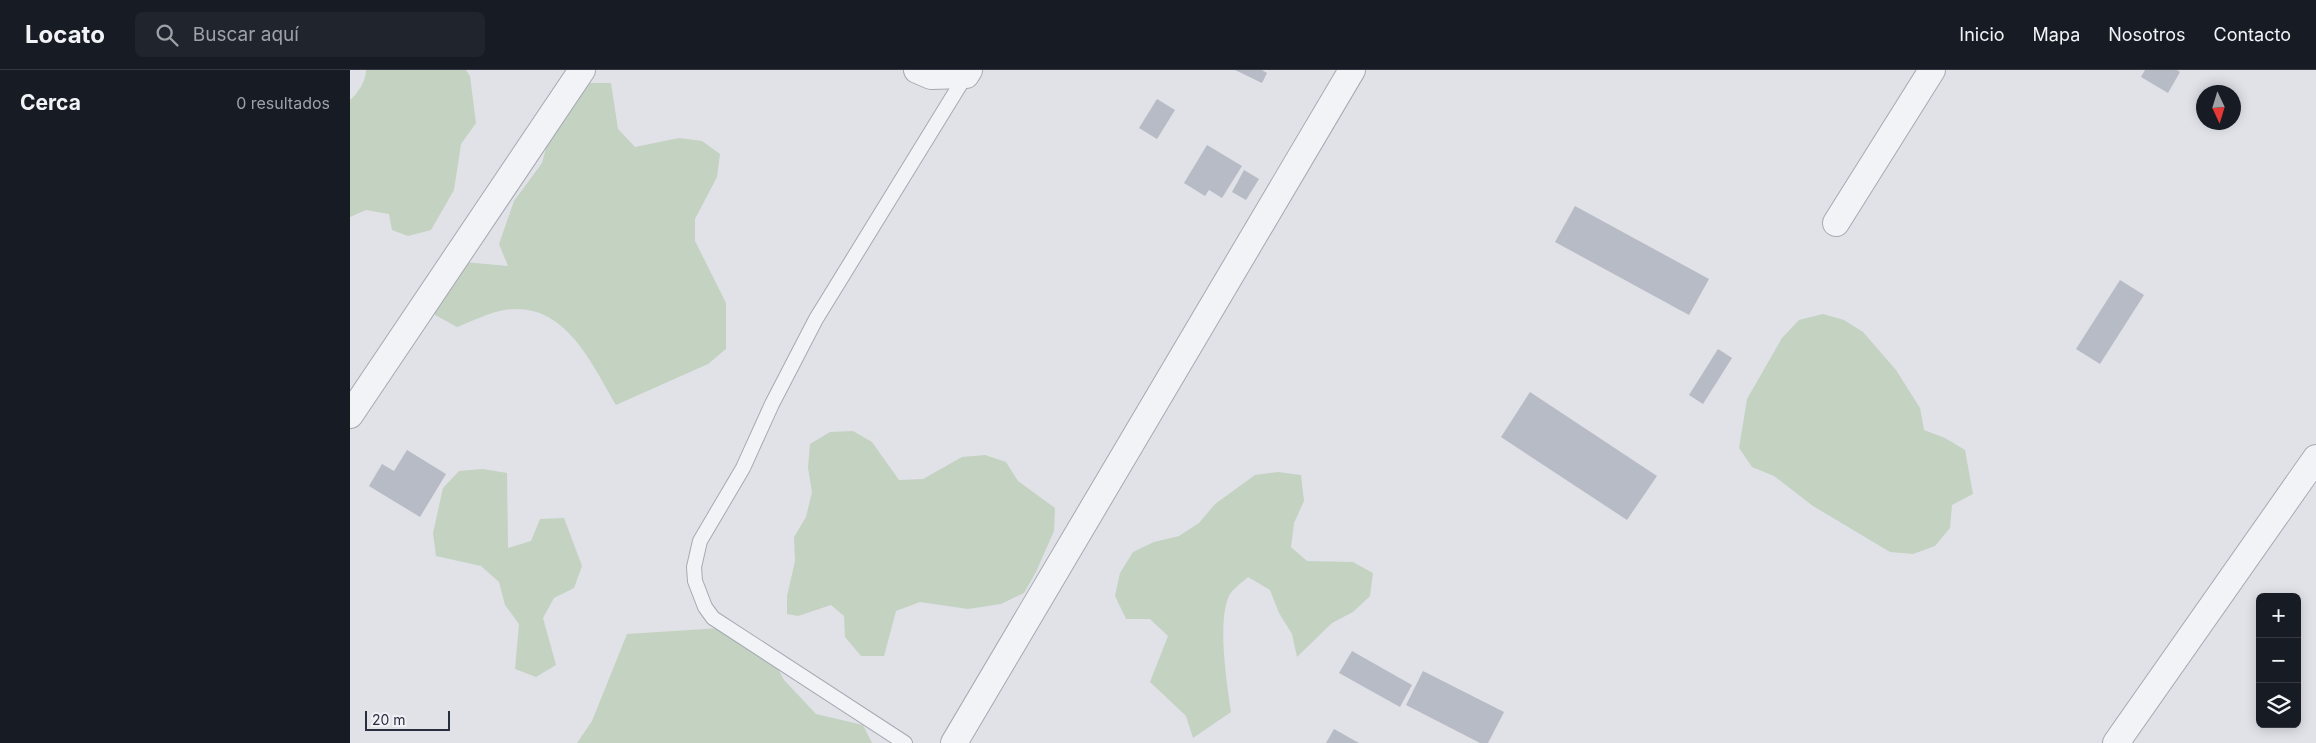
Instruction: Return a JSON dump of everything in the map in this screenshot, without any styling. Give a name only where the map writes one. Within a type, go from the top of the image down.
[{"type":"street","points":[[350,415],[582,70]]},
{"type":"street","points":[[917,70],[931,76],[968,72]]},
{"type":"street","points":[[954,743],[1352,70]]},
{"type":"street","points":[[1836,223],[1932,70]]},
{"type":"street","points":[[2116,743],[2316,458]]},
{"type":"lane","points":[[905,743],[713,618],[699,594],[694,567],[700,541],[743,468],[772,404],[816,319],[968,72]]},
{"type":"green space","points":[[366,70],[466,70],[470,76],[476,123],[461,144],[454,190],[431,230],[408,236],[392,230],[389,214],[366,210],[350,217],[350,100],[361,86]]},
{"type":"green space","points":[[588,83],[611,83],[618,129],[635,147],[679,138],[702,141],[720,154],[717,177],[695,219],[695,241],[726,303],[726,349],[708,364],[616,405],[585,353],[573,338],[559,324],[543,315],[525,309],[504,310],[457,327],[435,315],[433,288],[464,262],[508,266],[499,244],[514,201],[542,163],[555,115]]},
{"type":"green space","points":[[1823,314],[1844,320],[1863,332],[1896,370],[1920,408],[1924,430],[1945,438],[1965,450],[1973,494],[1952,505],[1950,528],[1935,546],[1913,554],[1890,552],[1813,506],[1774,476],[1752,467],[1739,448],[1747,399],[1782,338],[1799,320]]},
{"type":"green space","points":[[853,431],[872,442],[899,480],[923,479],[962,457],[985,455],[1006,462],[1018,481],[1055,508],[1054,531],[1036,572],[1024,593],[1001,604],[968,609],[920,602],[896,611],[884,656],[861,656],[845,637],[844,616],[831,605],[798,616],[787,614],[787,596],[795,561],[794,537],[806,517],[812,492],[808,468],[810,444],[830,432]]},
{"type":"green space","points":[[483,469],[507,473],[508,548],[531,541],[540,519],[564,518],[582,566],[574,588],[554,598],[543,618],[556,665],[536,677],[515,669],[519,624],[505,605],[499,582],[481,566],[436,556],[433,533],[443,488],[459,471]]},
{"type":"green space","points":[[1278,472],[1301,475],[1304,501],[1294,523],[1291,547],[1307,561],[1353,562],[1373,573],[1370,596],[1353,612],[1332,623],[1297,657],[1292,634],[1279,613],[1270,590],[1248,577],[1230,593],[1225,607],[1223,636],[1231,712],[1193,738],[1186,716],[1150,682],[1168,636],[1150,619],[1126,619],[1115,596],[1120,573],[1133,552],[1154,542],[1179,536],[1199,523],[1215,504],[1255,475]]},
{"type":"green space","points":[[721,628],[763,641],[784,680],[816,714],[863,725],[872,743],[577,743],[592,721],[627,634]]},
{"type":"building","points":[[1235,70],[1262,70],[1267,73],[1262,83]]},
{"type":"building","points":[[2145,70],[2177,70],[2180,72],[2168,93],[2141,77]]},
{"type":"building","points":[[1157,99],[1175,110],[1157,139],[1139,128]]},
{"type":"building","points":[[1207,145],[1242,166],[1222,198],[1209,190],[1205,196],[1184,183]]},
{"type":"building","points":[[1244,170],[1259,179],[1246,200],[1232,192]]},
{"type":"building","points":[[1575,206],[1709,279],[1689,315],[1555,242]]},
{"type":"building","points":[[2120,280],[2144,295],[2100,364],[2076,349]]},
{"type":"building","points":[[1718,349],[1732,358],[1703,404],[1689,395]]},
{"type":"building","points":[[1530,392],[1657,476],[1627,520],[1501,437]]},
{"type":"building","points":[[407,450],[446,474],[420,517],[369,486],[382,464],[394,471]]},
{"type":"building","points":[[1352,651],[1412,685],[1400,707],[1339,673]]},
{"type":"building","points":[[1423,671],[1504,712],[1488,743],[1480,743],[1406,705]]},
{"type":"building","points":[[1334,729],[1359,743],[1326,743]]}]
